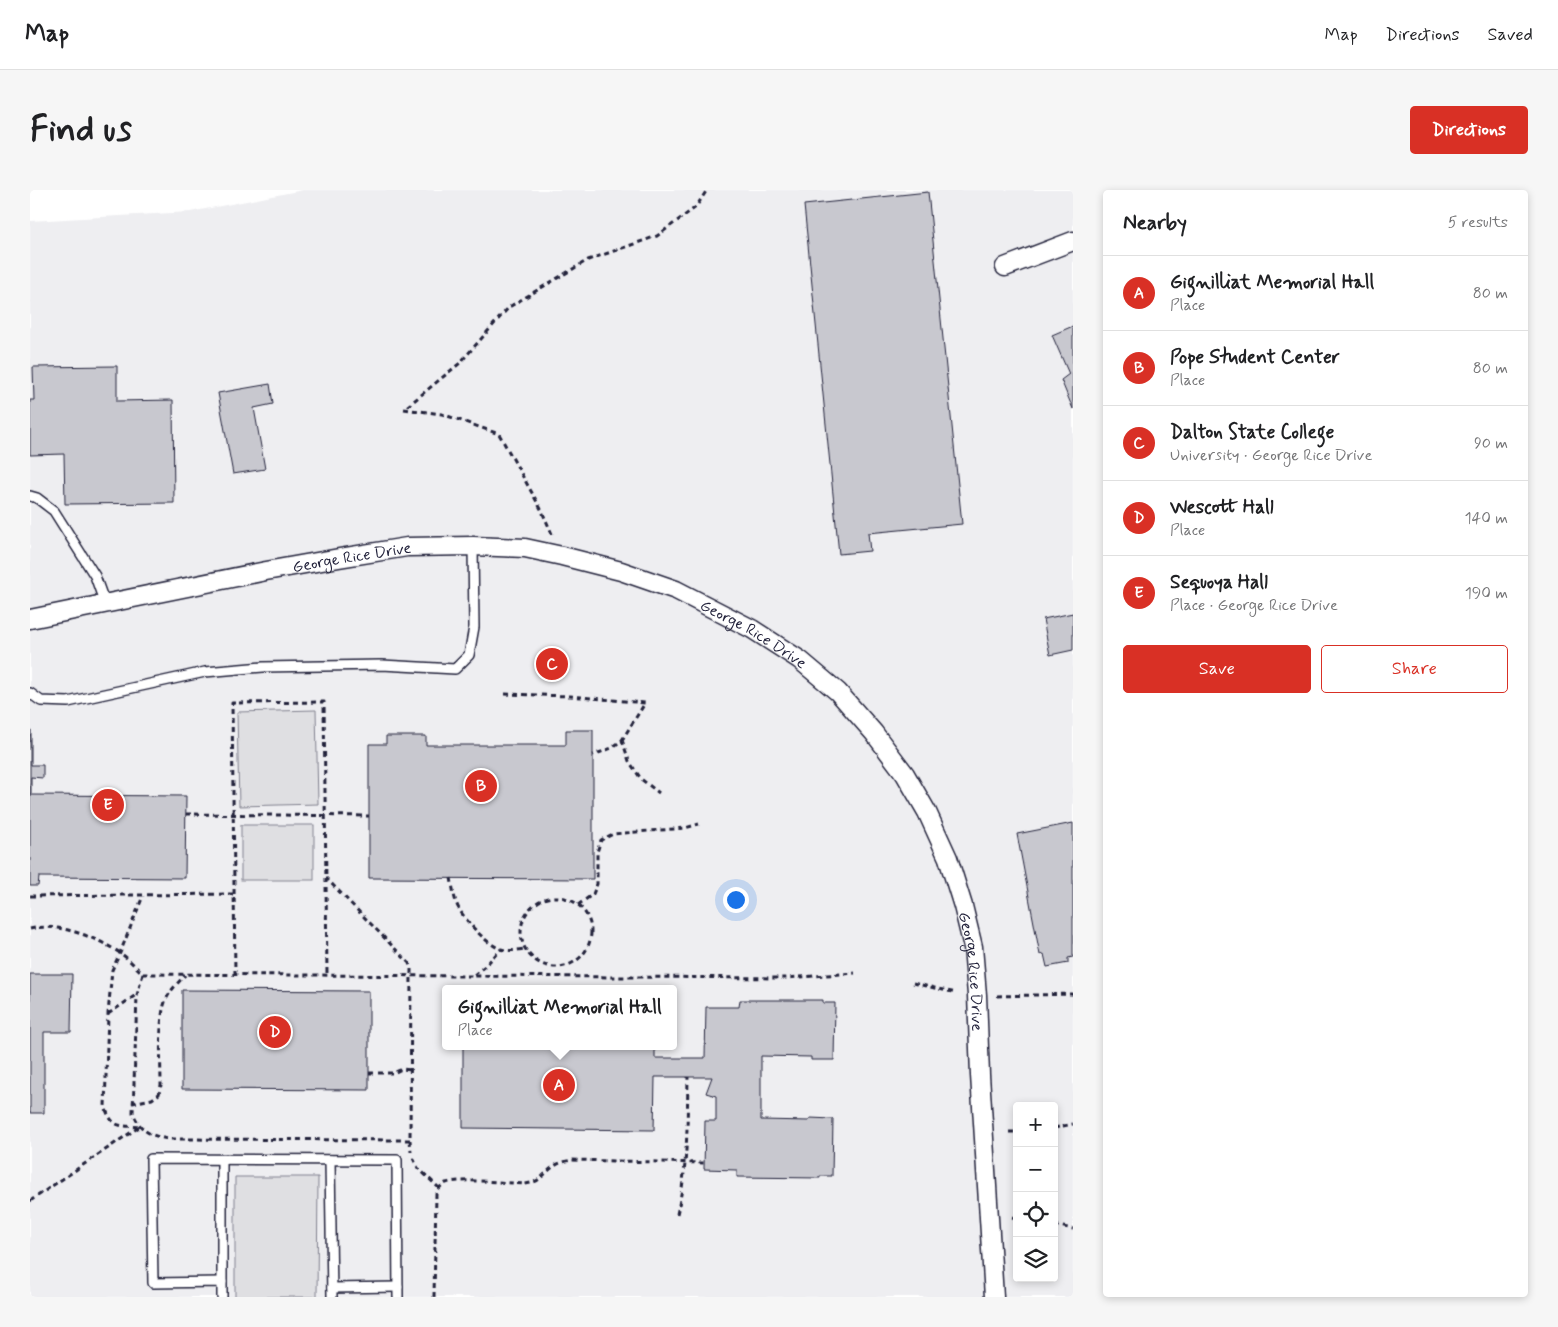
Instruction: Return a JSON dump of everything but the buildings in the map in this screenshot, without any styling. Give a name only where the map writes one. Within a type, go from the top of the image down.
[{"type":"street","points":[[1005,267],[1073,241]]},
{"type":"street","name":"George Rice Drive","points":[[30,619],[266,571],[407,547],[473,546],[525,548],[621,571],[676,590],[752,629],[800,660],[838,692],[874,732],[905,774],[927,812],[948,858],[964,906],[973,947],[977,995],[980,1075],[994,1297]]},
{"type":"lane","points":[[30,496],[37,498],[54,511],[95,576],[105,604]]},
{"type":"lane","points":[[30,693],[41,701],[68,702],[205,672],[263,667],[382,665],[455,669],[470,655],[474,627],[473,546]]},
{"type":"lane","points":[[222,1282],[153,1283],[150,1159],[397,1160],[398,1297]]},
{"type":"lane","points":[[222,1160],[222,1297]]},
{"type":"lane","points":[[330,1160],[332,1292],[398,1287]]},
{"type":"path","points":[[562,556],[541,509],[499,434],[442,414],[404,409],[460,363],[509,307],[588,260],[657,236],[696,207],[707,190]]},
{"type":"path","points":[[505,694],[570,696],[645,703],[622,740],[612,748],[593,755]]},
{"type":"path","points":[[235,975],[232,703],[324,702],[327,974]]},
{"type":"path","points":[[622,740],[629,761],[641,779],[659,793]]},
{"type":"path","points":[[186,814],[369,816]]},
{"type":"path","points":[[578,905],[593,894],[597,884],[597,852],[601,840],[613,834],[685,828],[699,824]]},
{"type":"path","points":[[326,878],[409,962],[412,975],[410,1140],[412,1154],[418,1168],[439,1188]]},
{"type":"path","points":[[451,878],[459,908],[490,944],[501,950],[524,949]]},
{"type":"path","points":[[30,896],[234,894]]},
{"type":"path","points":[[143,896],[112,970],[108,1014],[105,1107],[109,1118],[117,1125],[139,1127],[153,1136],[168,1140],[410,1140]]},
{"type":"path","points":[[556,897],[568,899],[578,905],[586,914],[590,924],[588,946],[582,956],[573,963],[563,967],[552,968],[541,965],[532,959],[524,949],[521,938],[521,926],[525,914],[533,905],[544,899],[556,897]]},
{"type":"path","points":[[30,929],[38,927],[58,928],[85,935],[120,953],[143,974],[786,978],[855,973]]},
{"type":"path","points":[[473,976],[501,950]]},
{"type":"path","points":[[139,1127],[133,1113],[132,1103],[137,995],[143,974]]},
{"type":"path","points":[[132,1103],[152,1099],[159,1094],[161,1085],[162,1015],[165,1001],[186,975]]},
{"type":"path","points":[[913,984],[956,994]]},
{"type":"path","points":[[998,996],[1073,994]]},
{"type":"path","points":[[108,1014],[137,995]]},
{"type":"path","points":[[369,1073],[393,1073],[402,1069],[410,1070]]},
{"type":"path","points":[[677,1214],[683,1191],[686,1163],[688,1077]]},
{"type":"path","points":[[1058,1127],[1073,1124]]},
{"type":"path","points":[[30,1201],[139,1127]]},
{"type":"path","points":[[434,1297],[435,1201],[439,1188],[446,1183],[458,1181],[534,1183],[542,1178],[553,1166],[572,1160],[704,1163]]},
{"type":"path","points":[[1058,1226],[1073,1229]]},
{"type":"shaded area","points":[[303,190],[1073,190],[1073,1297],[30,1297],[30,221],[190,212]]},
{"type":"shaded area","points":[[316,710],[318,804],[239,806],[237,712]]},
{"type":"shaded area","points":[[241,825],[314,825],[314,880],[241,880]]},
{"type":"shaded area","points":[[235,1177],[318,1177],[317,1297],[235,1297]]},
{"type":"place","name":"Dalton State College","points":[[552,664]]},
{"type":"place","name":"Pope Student Center","points":[[481,786]]},
{"type":"place","name":"Sequoya Hall","points":[[108,805]]},
{"type":"place","name":"Wescott Hall","points":[[275,1032]]},
{"type":"place","name":"Gignilliat Memorial Hall","points":[[559,1085]]}]
